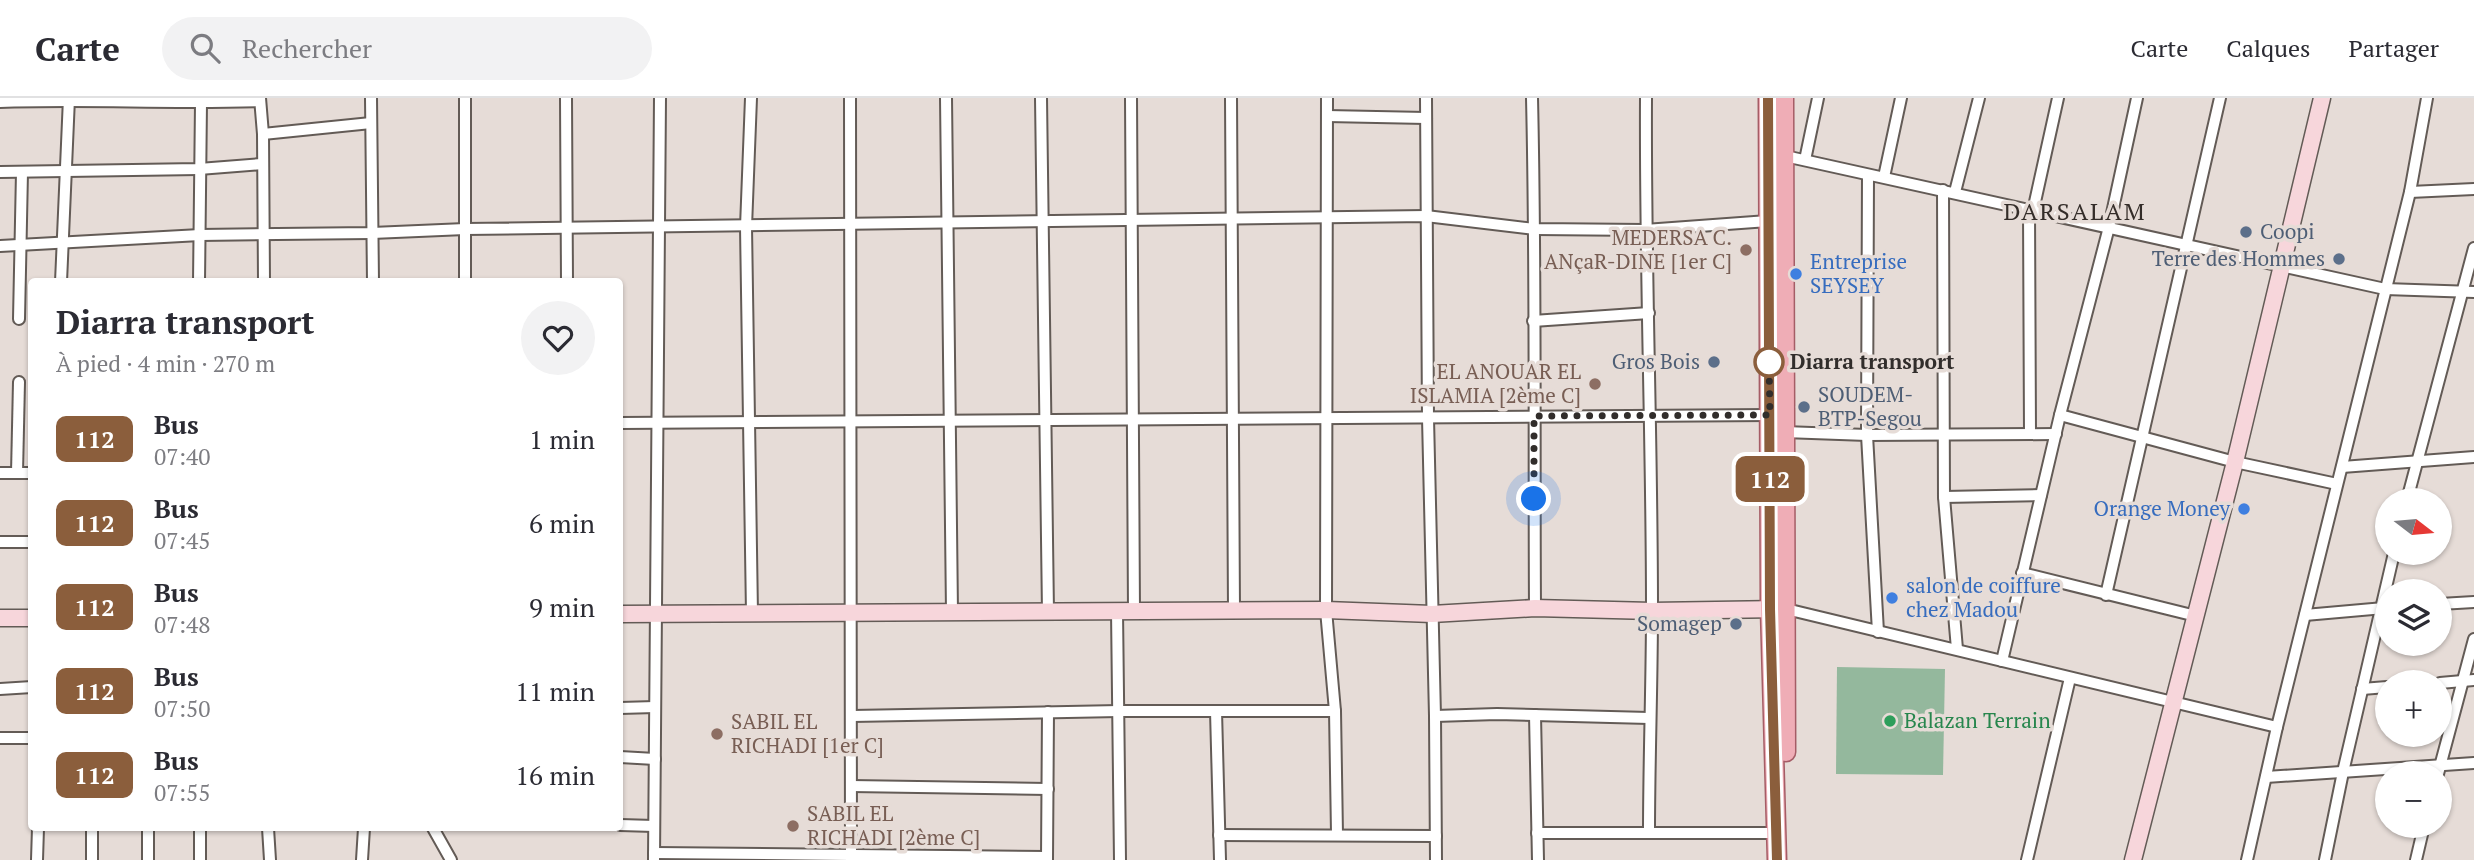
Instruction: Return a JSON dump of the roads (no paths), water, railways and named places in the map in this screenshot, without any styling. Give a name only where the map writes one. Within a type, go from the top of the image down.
[{"type":"main road","points":[[1768,98],[1770,415],[1786,860]]},
{"type":"main road","points":[[1777,860],[1778,609],[1784,432],[1784,98]]},
{"type":"street","points":[[371,98],[373,278]]},
{"type":"street","points":[[465,98],[465,278]]},
{"type":"street","points":[[566,98],[567,278]]},
{"type":"street","points":[[660,98],[654,856],[1047,859],[1048,712]]},
{"type":"street","points":[[751,98],[746,227],[752,614]]},
{"type":"street","points":[[850,98],[848,225],[852,613],[851,858]]},
{"type":"street","points":[[946,98],[952,612]]},
{"type":"street","points":[[1041,98],[1048,612]]},
{"type":"street","points":[[1120,860],[1119,711],[1134,419],[1131,98]]},
{"type":"street","points":[[1231,98],[1234,611]]},
{"type":"street","points":[[1327,98],[1326,610],[1335,711],[1338,834]]},
{"type":"street","points":[[1426,98],[1428,418],[1436,860]]},
{"type":"street","points":[[1532,98],[1535,229],[1535,608]]},
{"type":"street","points":[[1646,98],[1645,230],[1649,313],[1652,611],[1649,833]]},
{"type":"street","points":[[1805,160],[1818,98]]},
{"type":"street","points":[[1884,177],[1901,98]]},
{"type":"street","points":[[1955,192],[1979,98]]},
{"type":"street","points":[[2030,433],[2031,210],[2058,98]]},
{"type":"street","points":[[2002,661],[2060,415],[2109,228],[2137,98]]},
{"type":"street","points":[[2106,595],[2220,98]]},
{"type":"street","points":[[2133,860],[2235,462],[2322,98]]},
{"type":"street","points":[[2247,860],[2277,727],[2410,192],[2427,98]]},
{"type":"street","points":[[0,102],[69,99],[201,103],[260,99],[264,278]]},
{"type":"street","points":[[61,278],[69,99]]},
{"type":"street","points":[[199,278],[201,103]]},
{"type":"street","points":[[1327,116],[1426,118]]},
{"type":"street","points":[[262,134],[372,123]]},
{"type":"street","points":[[1785,156],[2385,289],[2469,292]]},
{"type":"street","points":[[0,173],[199,169],[262,164]]},
{"type":"street","points":[[19,319],[22,172]]},
{"type":"street","points":[[1868,174],[1867,435],[1878,632]]},
{"type":"street","points":[[2410,192],[2474,189]]},
{"type":"street","points":[[1943,190],[1944,497],[1957,649]]},
{"type":"street","points":[[0,246],[200,235],[465,229],[1426,216],[1535,229],[1645,230],[1768,221]]},
{"type":"street","points":[[2410,488],[2469,292],[2474,248]]},
{"type":"street","points":[[1533,321],[1649,313]]},
{"type":"street","points":[[17,473],[19,382]]},
{"type":"street","points":[[623,423],[1770,415]]},
{"type":"street","points":[[2060,415],[2235,462],[2337,484]]},
{"type":"street","points":[[1784,432],[1867,435],[2056,434]]},
{"type":"street","points":[[2342,467],[2474,457]]},
{"type":"street","points":[[0,473],[28,473]]},
{"type":"street","points":[[1944,497],[2041,495]]},
{"type":"street","points":[[0,542],[28,542]]},
{"type":"street","points":[[2022,573],[2196,616]]},
{"type":"street","points":[[2452,603],[2474,602]]},
{"type":"street","points":[[623,614],[1326,610],[1432,614],[1535,608],[1652,611],[1778,609],[1957,649],[2277,727]]},
{"type":"street","points":[[2305,615],[2375,609]]},
{"type":"street","points":[[0,618],[28,618]]},
{"type":"street","points":[[2442,761],[2468,680],[2474,639]]},
{"type":"street","points":[[2325,860],[2375,641]]},
{"type":"street","points":[[2027,860],[2070,678]]},
{"type":"street","points":[[0,689],[28,687]]},
{"type":"street","points":[[2362,689],[2375,688]]},
{"type":"street","points":[[623,708],[655,707]]},
{"type":"street","points":[[852,716],[1119,711],[1335,711]]},
{"type":"street","points":[[1216,711],[1220,860]]},
{"type":"street","points":[[1435,716],[1497,714],[1649,718]]},
{"type":"street","points":[[1535,715],[1538,860]]},
{"type":"street","points":[[0,738],[28,738]]},
{"type":"street","points":[[623,757],[654,759]]},
{"type":"street","points":[[2452,767],[2474,763]]},
{"type":"street","points":[[2266,777],[2375,771]]},
{"type":"street","points":[[851,786],[1048,789]]},
{"type":"street","points":[[623,825],[654,826]]},
{"type":"street","points":[[37,860],[38,831]]},
{"type":"street","points":[[92,831],[92,860]]},
{"type":"street","points":[[148,831],[148,860]]},
{"type":"street","points":[[200,831],[200,860]]},
{"type":"street","points":[[268,831],[270,860]]},
{"type":"street","points":[[362,860],[364,831]]},
{"type":"street","points":[[435,831],[452,860]]},
{"type":"street","points":[[1537,833],[1777,833]]},
{"type":"street","points":[[1219,835],[1436,836]]},
{"type":"street","points":[[2416,860],[2421,838]]},
{"type":"place","name":"Coopi","points":[[2246,232]]},
{"type":"place","name":"MEDERSA C. ANçaR-DINE [1er C]","points":[[1746,250]]},
{"type":"place","name":"Terre des Hommes","points":[[2339,259]]},
{"type":"place","name":"Entreprise SEYSEY","points":[[1796,274]]},
{"type":"place","name":"Gros Bois","points":[[1714,362]]},
{"type":"place","name":"Diarra transport","points":[[1769,362]]},
{"type":"place","name":"EL ANOUAR EL ISLAMIA [2ème C]","points":[[1595,384]]},
{"type":"place","name":"SOUDEM- BTP-Segou","points":[[1804,407]]},
{"type":"place","name":"Orange Money","points":[[2244,509]]},
{"type":"place","name":"salon de coiffure chez Madou","points":[[1892,598]]},
{"type":"place","name":"Somagep","points":[[1736,624]]},
{"type":"place","name":"Balazan Terrain","points":[[1890,721]]},
{"type":"place","name":"SABIL EL RICHADI [1er C]","points":[[717,734]]},
{"type":"place","name":"SABIL EL RICHADI [2ème C]","points":[[793,826]]},
{"type":"district","name":"DARSALAM","points":[[2075,212]]}]
